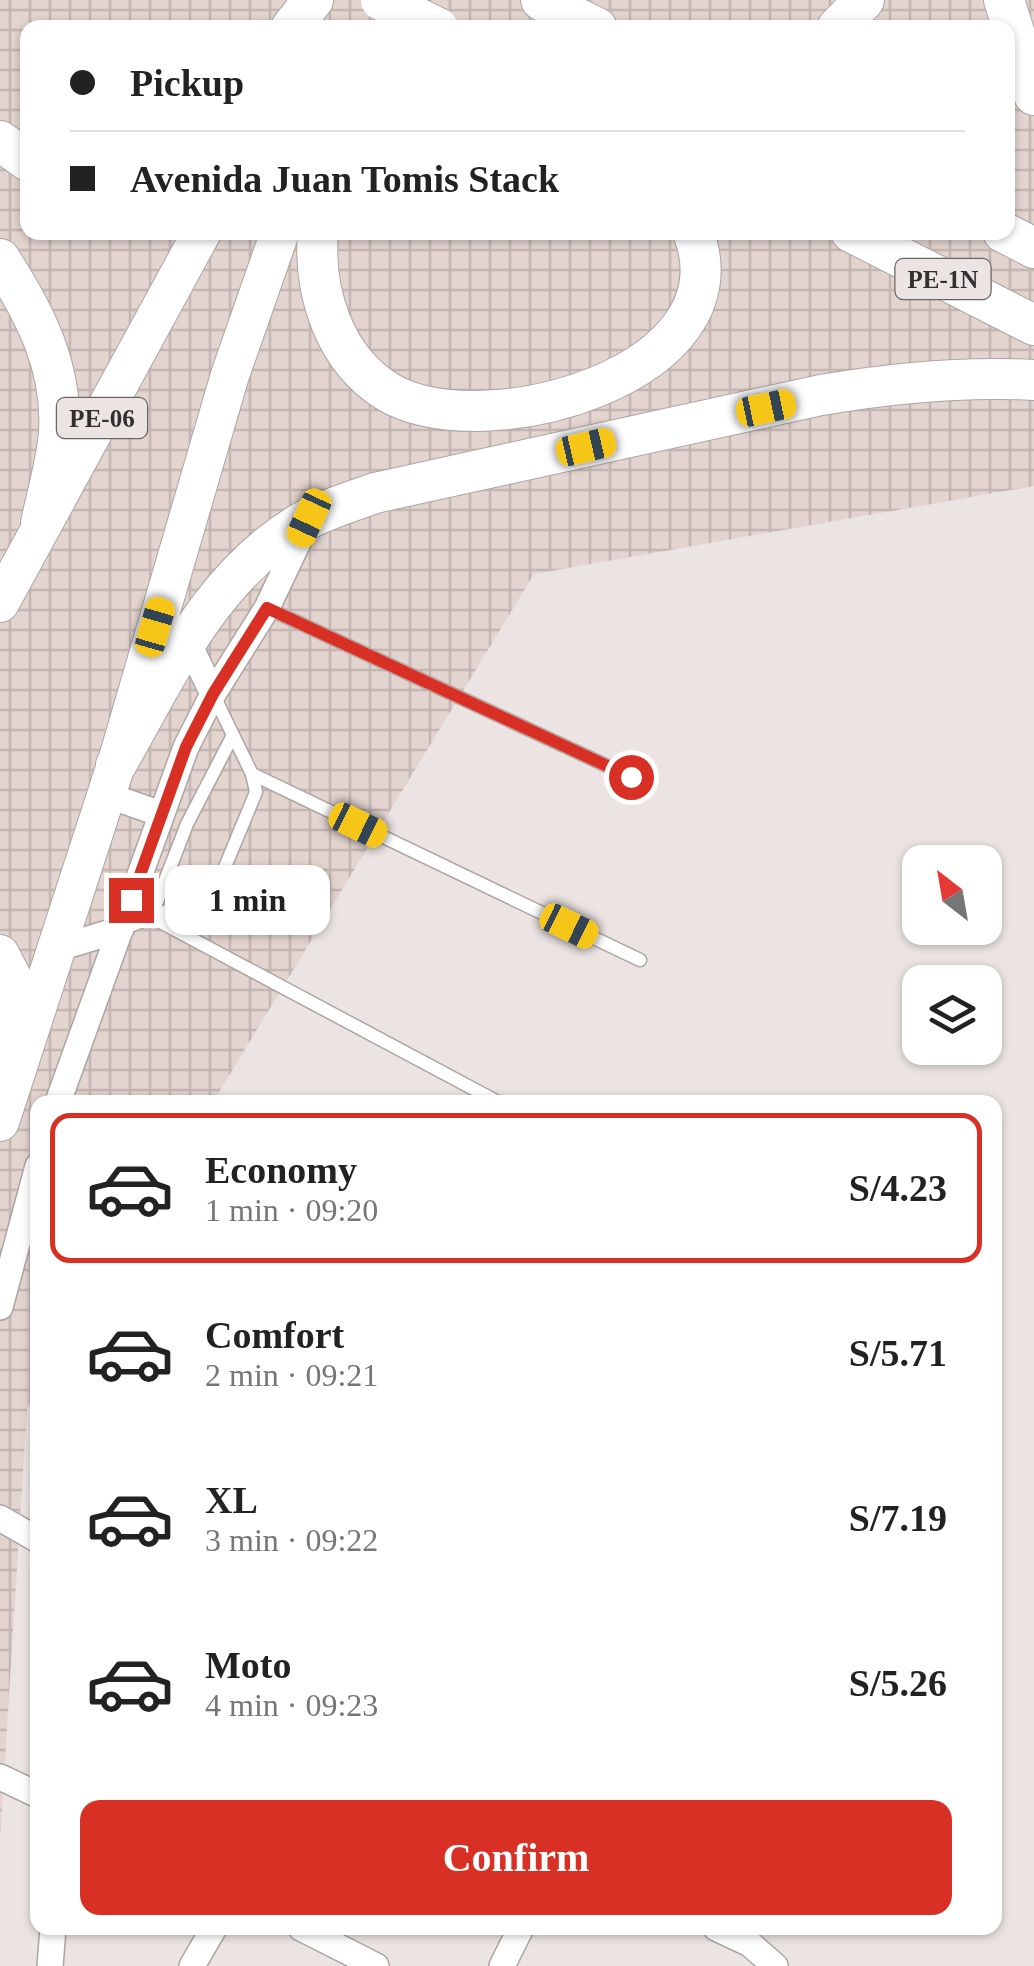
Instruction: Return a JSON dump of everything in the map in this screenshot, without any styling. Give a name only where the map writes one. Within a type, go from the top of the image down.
[{"type":"highway","points":[[297,20],[313,0]]},
{"type":"highway","points":[[382,0],[422,20]]},
{"type":"highway","points":[[541,0],[581,20]]},
{"type":"highway","points":[[845,20],[864,0]]},
{"type":"highway","points":[[1015,35],[1034,95]]},
{"type":"highway","points":[[317,240],[322,302],[336,335],[361,368],[389,392],[443,410],[562,401],[618,379],[664,347],[691,312],[701,276],[696,240]]},
{"type":"highway","name":"PE-1N","points":[[867,240],[1034,325]]},
{"type":"highway","points":[[0,258],[50,354],[60,392],[59,435],[24,543]]},
{"type":"highway","points":[[112,780],[186,640],[231,579],[309,518],[375,493],[821,395],[891,383],[974,377],[1034,380]]},
{"type":"main road","name":"PE-06","points":[[0,602],[24,543],[110,405],[198,240]]},
{"type":"main road","points":[[0,1122],[112,780],[230,375],[277,240]]},
{"type":"main road","points":[[0,954],[14,979],[0,1094]]},
{"type":"street","points":[[61,1095],[186,747],[213,694],[267,608],[309,518]]},
{"type":"street","points":[[186,640],[213,694]]},
{"type":"street","points":[[112,780],[160,814]]},
{"type":"street","points":[[56,949],[121,930]]},
{"type":"street","points":[[0,1307],[30,1196]]},
{"type":"street","points":[[0,1518],[30,1535]]},
{"type":"street","points":[[0,1777],[30,1791]]},
{"type":"street","points":[[50,1966],[52,1935]]},
{"type":"street","points":[[192,1966],[210,1935]]},
{"type":"street","points":[[502,1966],[518,1935]]},
{"type":"street","points":[[731,1935],[750,1944],[775,1966]]},
{"type":"street","points":[[340,1936],[374,1966]]},
{"type":"lane","points":[[267,608],[631,777]]},
{"type":"lane","points":[[121,930],[216,891],[256,792],[252,774],[213,694]]},
{"type":"lane","points":[[151,917],[188,824],[233,736]]},
{"type":"lane","points":[[252,774],[640,960]]},
{"type":"lane","points":[[160,814],[188,824]]},
{"type":"lane","points":[[151,917],[485,1095]]},
{"type":"shaded area","points":[[0,0],[1034,0],[1034,486],[534,574],[217,1095],[30,1095],[27,1409],[0,1839]]},
{"type":"route","points":[[131,900],[186,747],[213,694],[267,608],[631,777]]}]
